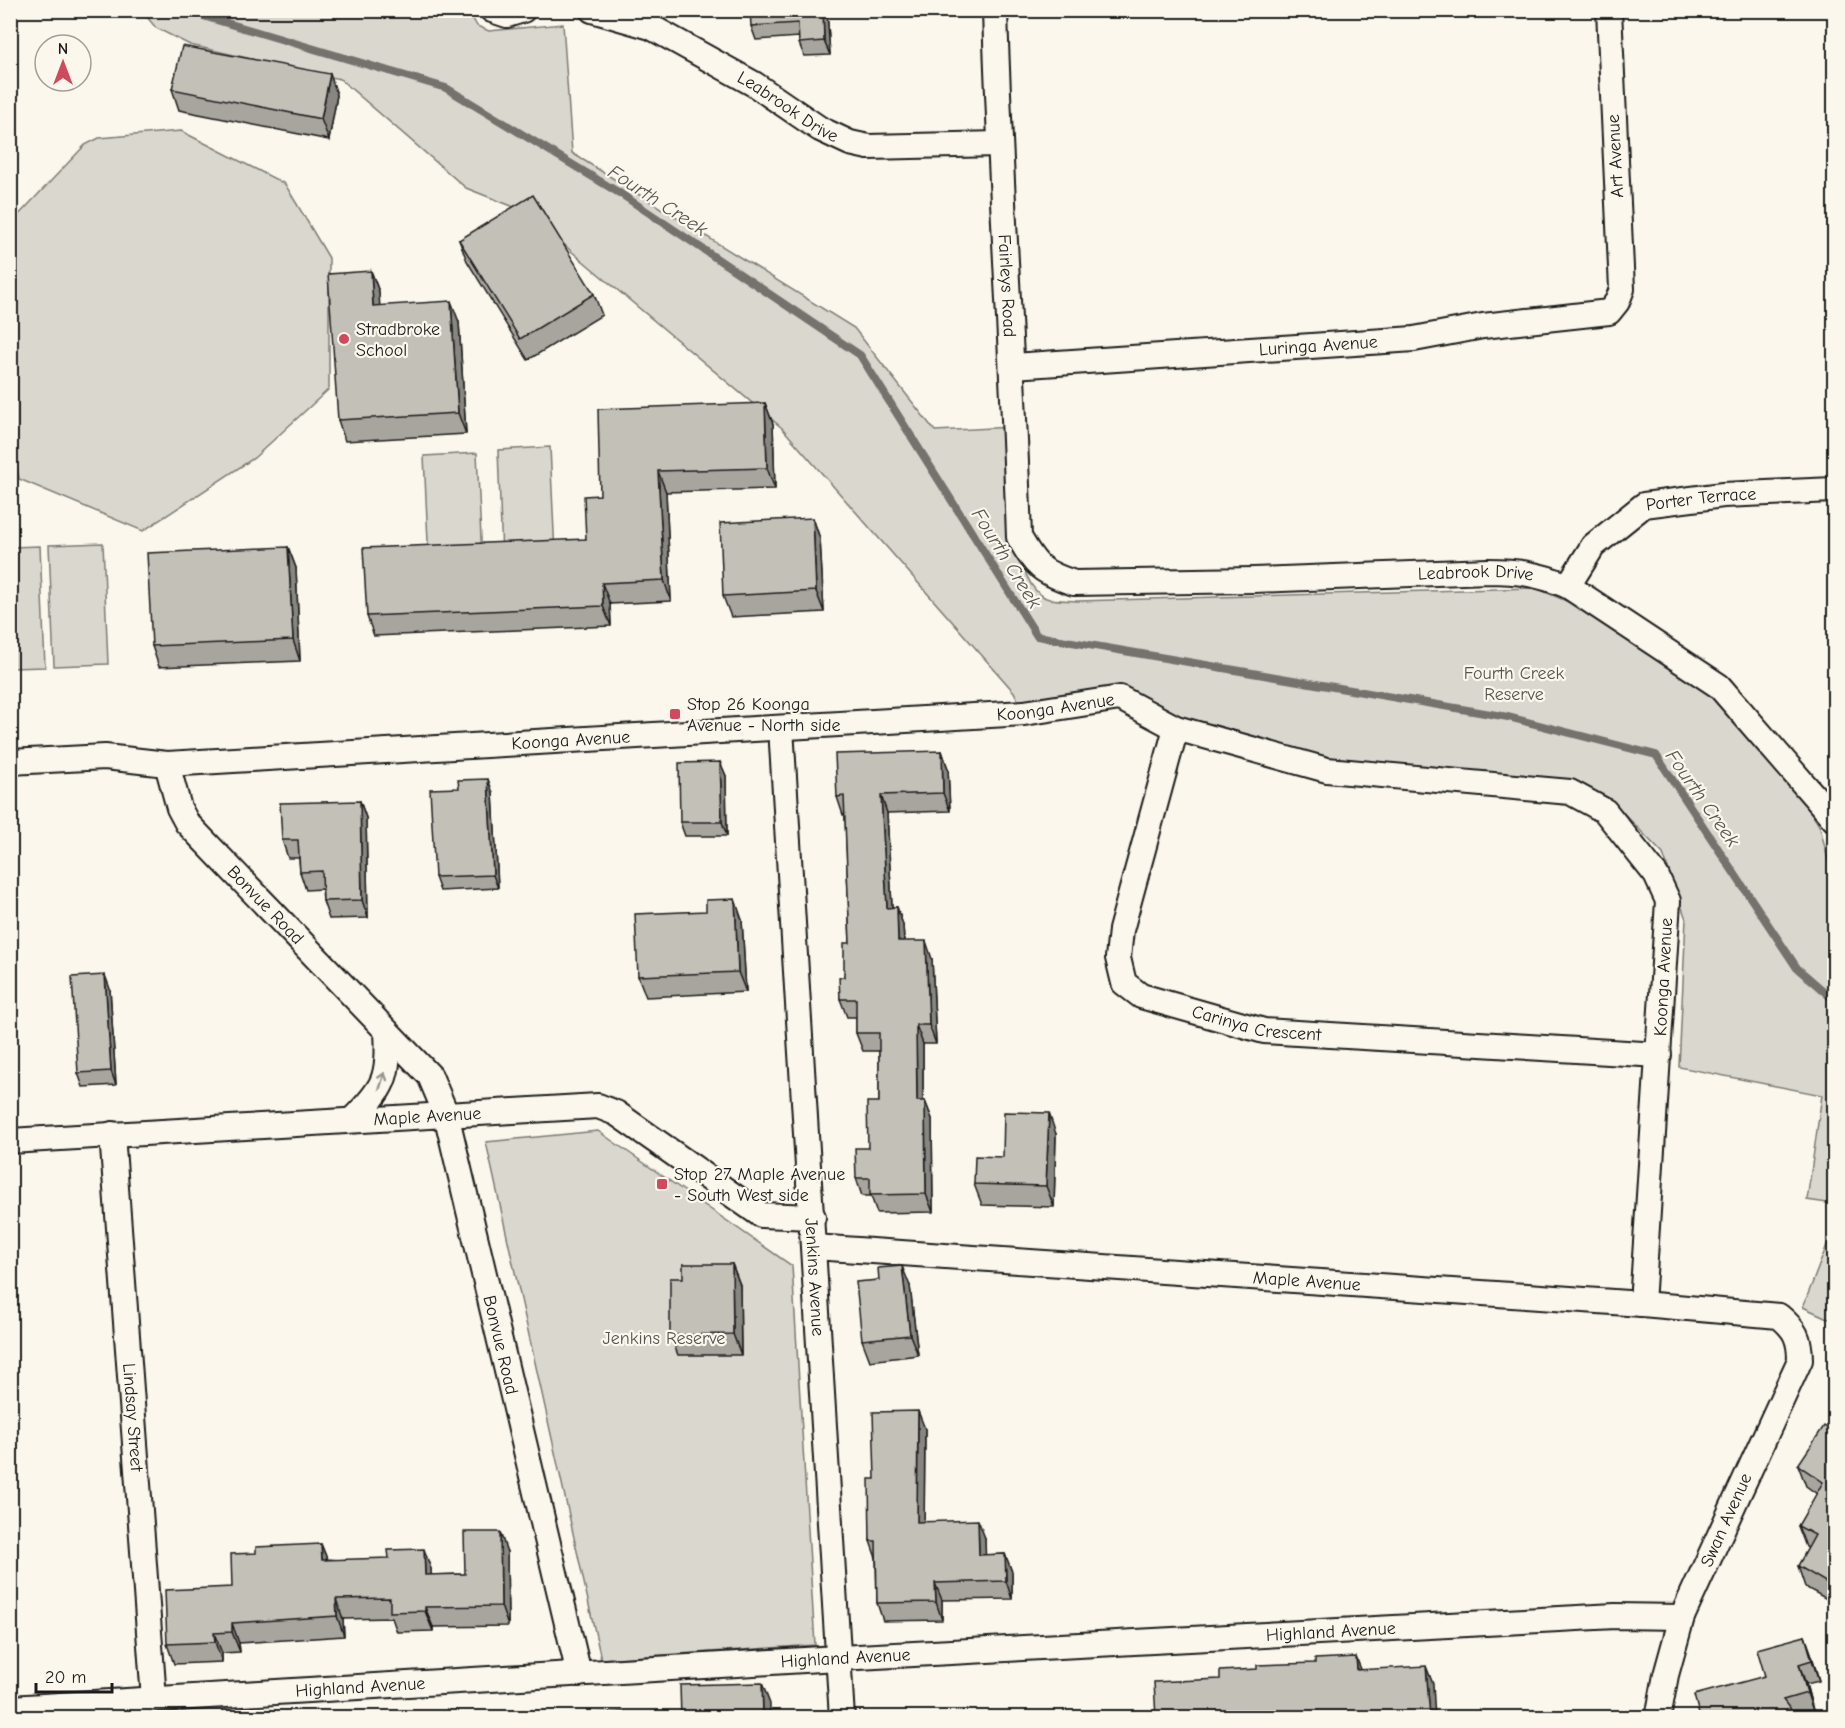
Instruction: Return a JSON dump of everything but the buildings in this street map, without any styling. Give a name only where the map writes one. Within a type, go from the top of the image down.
[{"type":"street","points":[[492,10],[507,15],[523,10]]},
{"type":"street","name":"Leabrook Drive","points":[[592,10],[655,19],[820,129],[850,143],[868,147],[999,144]]},
{"type":"street","name":"Fairleys Road","points":[[995,10],[999,144],[1013,366],[1019,537],[1031,558]]},
{"type":"street","name":"Art Avenue","points":[[1609,10],[1622,289],[1617,302]]},
{"type":"street","name":"Luringa Avenue","points":[[1013,366],[1413,339],[1483,326],[1609,312],[1617,302]]},
{"type":"street","name":"Porter Terrace","points":[[1568,586],[1593,546],[1644,505],[1723,495],[1834,490]]},
{"type":"street","name":"Leabrook Drive","points":[[1031,558],[1047,574],[1074,583],[1254,580],[1520,571],[1543,575],[1568,586],[1719,686],[1834,819]]},
{"type":"street","name":"Koonga Avenue","points":[[10,762],[105,757],[167,764],[1024,713],[1120,698],[1176,728],[1327,770],[1570,792],[1605,811],[1656,875],[1668,901],[1642,1304]]},
{"type":"street","name":"Jenkins Avenue","points":[[781,728],[813,1217],[842,1718]]},
{"type":"street","name":"Carinya Crescent","points":[[1176,728],[1121,930],[1118,958],[1124,983],[1141,996],[1264,1031],[1659,1055]]},
{"type":"street","name":"Bonvue Road","points":[[167,764],[179,808],[187,823],[430,1076],[446,1114],[579,1674]]},
{"type":"street","points":[[353,1119],[379,1093],[389,1058],[387,1032]]},
{"type":"street","name":"Maple Avenue","points":[[10,1141],[598,1106],[616,1113],[761,1215],[813,1217]]},
{"type":"street","name":"Lindsay Street","points":[[112,1134],[154,1699]]},
{"type":"street","name":"Maple Avenue","points":[[814,1247],[1642,1304],[1779,1316],[1793,1327]]},
{"type":"street","name":"Swan Avenue","points":[[1658,1718],[1666,1675],[1682,1617],[1800,1360],[1800,1343],[1793,1327]]},
{"type":"street","name":"Highland Avenue","points":[[10,1708],[838,1658],[1615,1616],[1682,1617]]},
{"type":"green space","name":"Fourth Creek Reserve","points":[[462,10],[473,19],[477,26],[489,31],[563,24],[572,153],[854,328],[935,431],[1012,427],[1013,493],[1018,547],[1024,570],[1033,588],[1046,598],[1078,601],[1536,588],[1571,603],[1715,692],[1797,789],[1820,827],[1834,884],[1834,1204],[1807,1200],[1822,1095],[1679,1067],[1686,919],[1663,854],[1609,798],[1577,781],[1327,770],[1117,699],[1024,713],[1014,692],[782,428],[571,251],[532,214],[466,188],[340,79],[190,45],[156,28],[142,11]]},
{"type":"green space","points":[[181,131],[285,184],[329,258],[329,389],[254,458],[143,531],[19,479],[10,431],[10,224],[85,145],[99,138]]},
{"type":"green space","points":[[550,447],[555,554],[502,556],[498,450]]},
{"type":"green space","points":[[477,453],[482,560],[429,563],[424,456]]},
{"type":"green space","points":[[103,543],[108,664],[54,666],[49,545]]},
{"type":"green space","points":[[40,546],[45,667],[11,668],[11,547]]},
{"type":"green space","name":"Jenkins Reserve","points":[[598,1131],[792,1266],[815,1645],[601,1659],[486,1142]]},
{"type":"green space","points":[[1834,1227],[1834,1321],[1803,1307]]},
{"type":"waterway","name":"Fourth Creek","points":[[183,10],[446,88],[621,194],[860,355],[1037,636],[1508,717],[1656,755],[1797,968],[1834,1000]]},
{"type":"place","name":"Stradbroke School","points":[[344,339]]},
{"type":"place","name":"Stop 26 Koonga Avenue - North side","points":[[675,714]]},
{"type":"place","name":"Stop 27 Maple Avenue - South West side","points":[[662,1184]]}]
